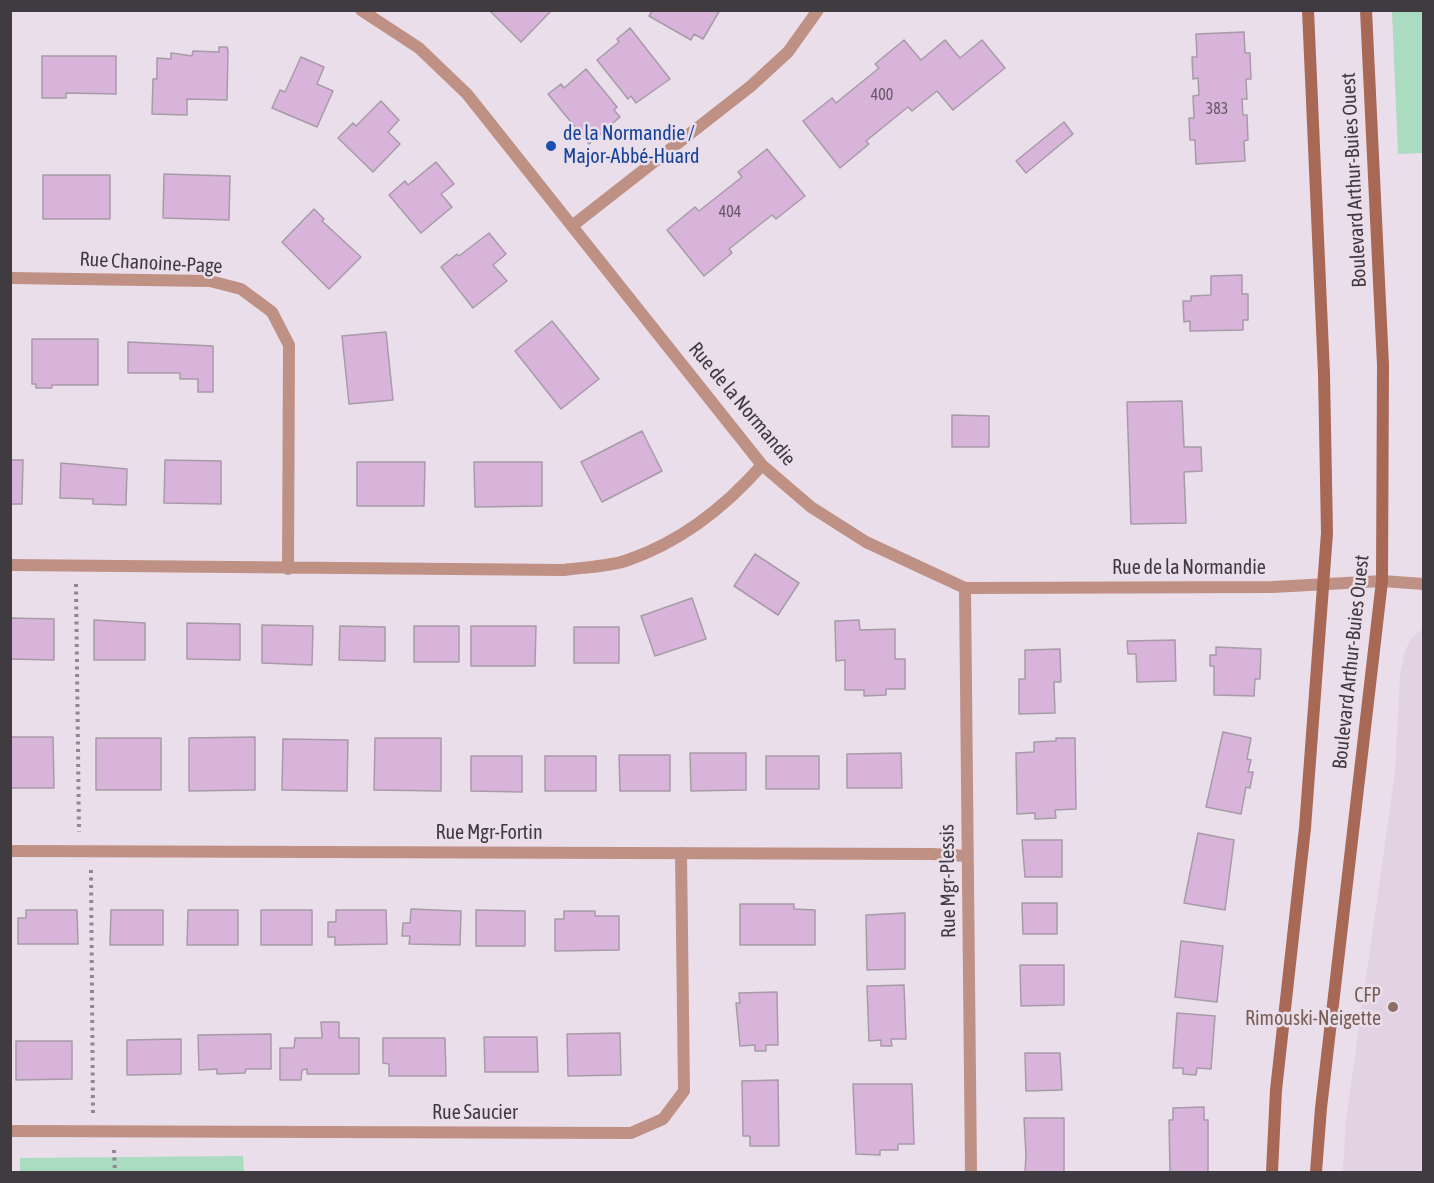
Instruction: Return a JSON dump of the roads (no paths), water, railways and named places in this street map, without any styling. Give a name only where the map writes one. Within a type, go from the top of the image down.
[{"type":"street","name":"Rue de la Normandie","points":[[361,10],[419,48],[466,94],[762,465],[811,507],[866,543],[965,588],[1273,587],[1382,581],[1424,584]]},
{"type":"street","points":[[572,226],[751,86],[788,52],[818,10]]},
{"type":"street","name":"Boulevard Arthur-Buies Ouest","points":[[1272,1173],[1276,1090],[1305,828],[1327,533],[1324,374],[1308,10]]},
{"type":"street","name":"Boulevard Arthur-Buies Ouest","points":[[1316,1173],[1322,1096],[1382,581],[1383,365],[1366,10]]},
{"type":"street","name":"Rue Chanoine-Page","points":[[10,278],[210,282],[241,289],[272,312],[290,345],[288,569]]},
{"type":"street","points":[[10,565],[564,570],[626,561],[668,543],[736,495],[762,465]]},
{"type":"street","name":"Rue Mgr-Plessis","points":[[965,588],[971,1173]]},
{"type":"street","name":"Rue Mgr-Fortin","points":[[10,851],[968,856]]},
{"type":"street","name":"Rue Saucier","points":[[10,1131],[631,1133],[663,1119],[684,1091],[681,853]]},
{"type":"place","name":"de la Normandie / Major-Abbé-Huard","points":[[551,146]]},
{"type":"place","name":"CFP Rimouski-Neigette","points":[[1393,1007]]}]
